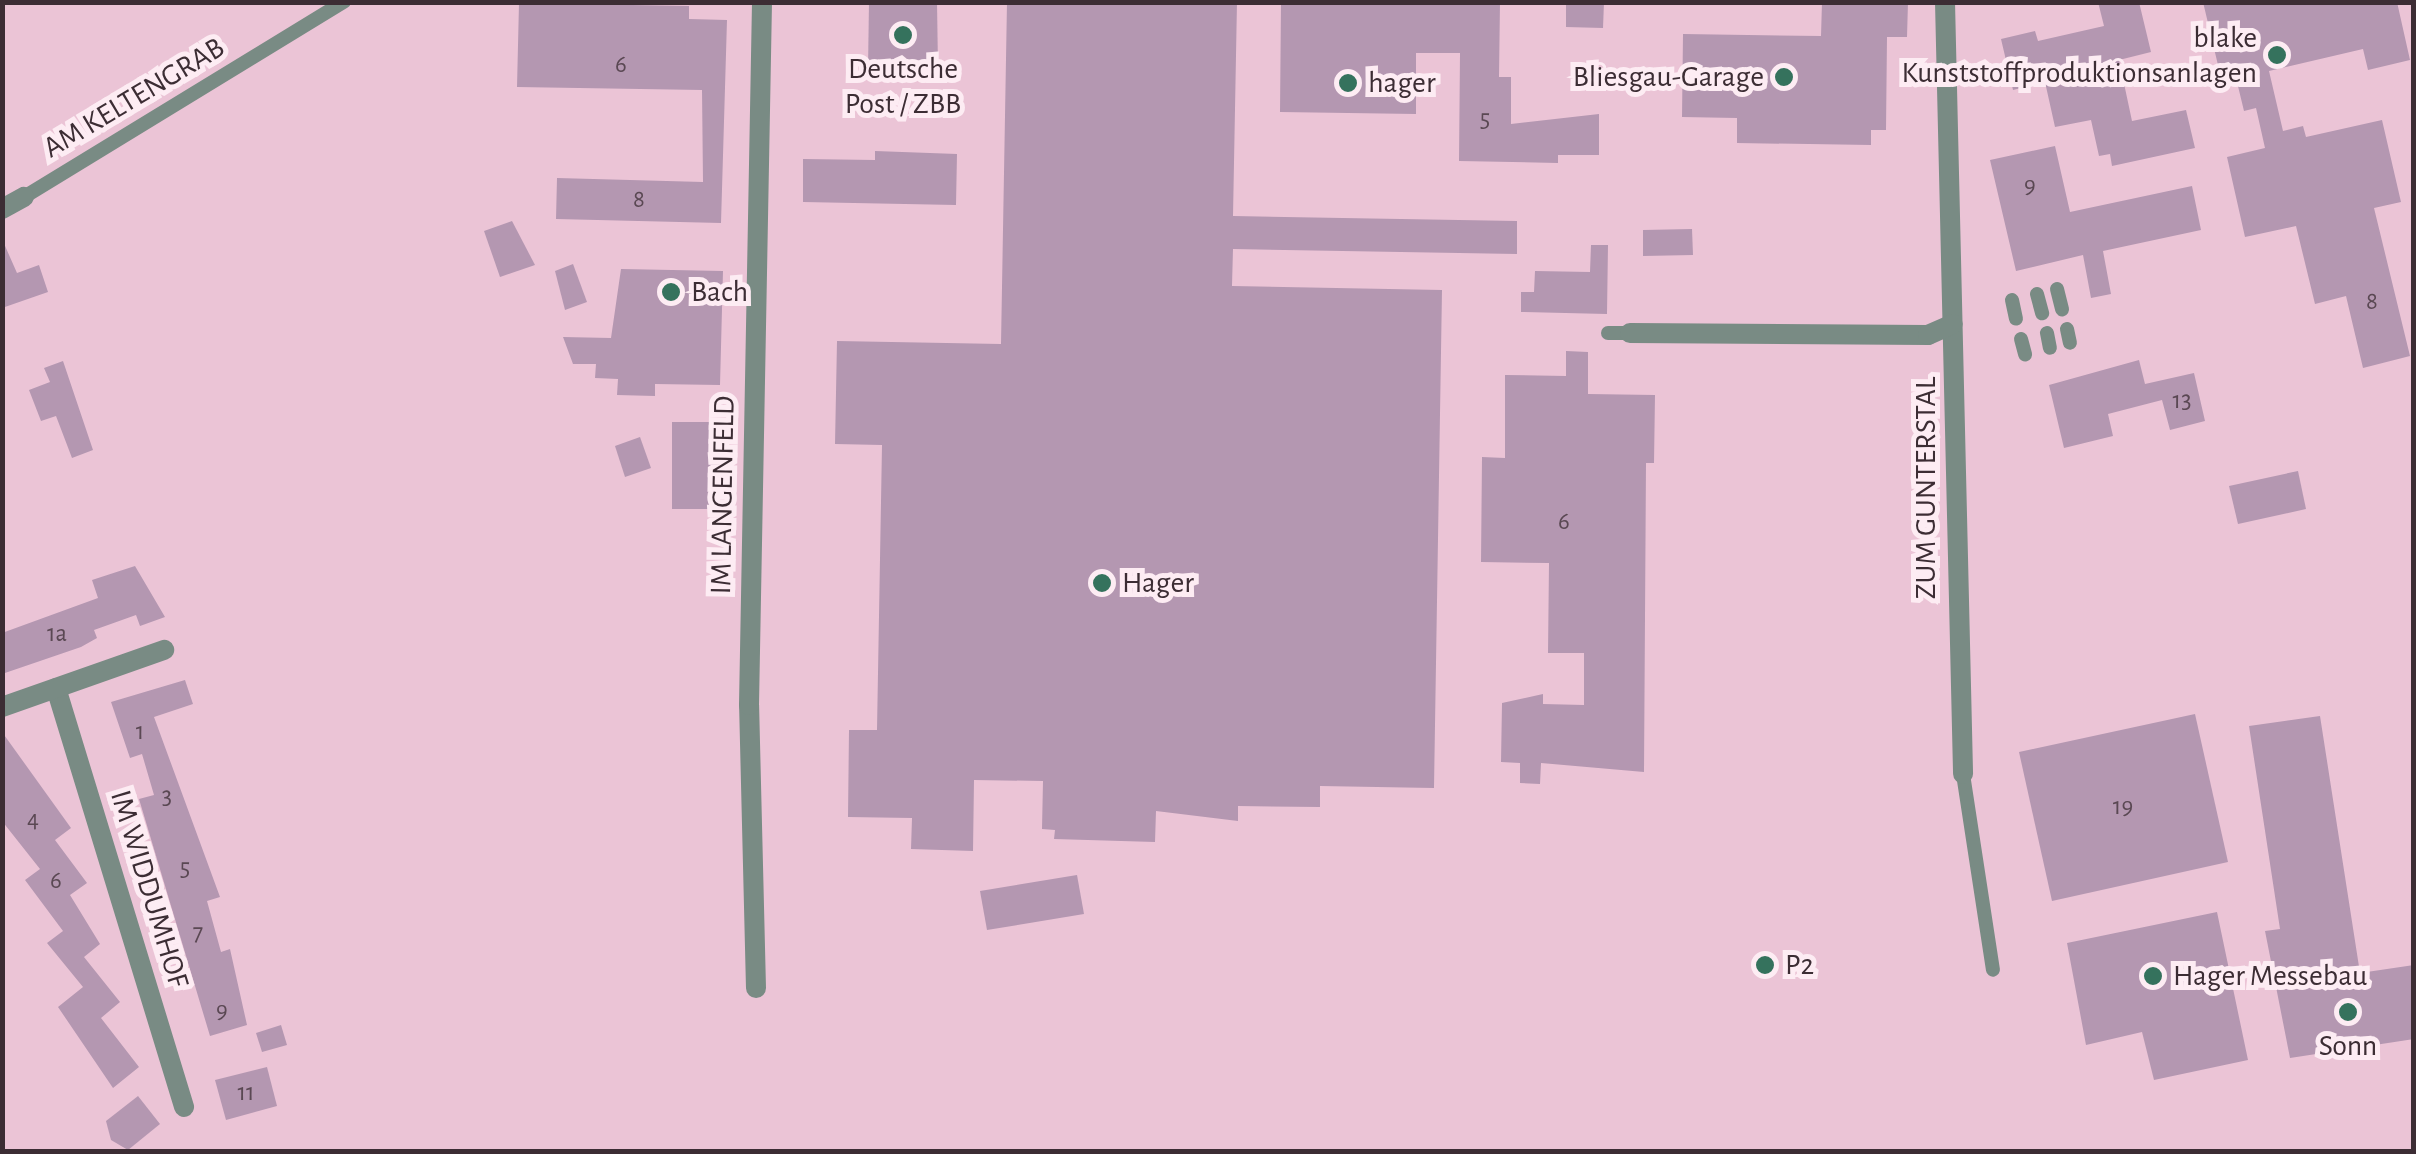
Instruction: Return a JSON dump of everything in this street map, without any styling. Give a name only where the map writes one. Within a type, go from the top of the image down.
[{"type":"street","name":"IM LANGENFELD","points":[[756,988],[749,705],[762,2]]},
{"type":"street","name":"ZUM GUNTERSTAL","points":[[1945,3],[1963,774]]},
{"type":"street","name":"AM KELTENGRAB","points":[[2,209],[24,197]]},
{"type":"street","points":[[1630,333],[1928,335],[1953,324]]},
{"type":"street","points":[[2,707],[164,650]]},
{"type":"street","name":"IM WIDDUMHOF","points":[[56,688],[184,1107]]},
{"type":"lane","name":"AM KELTENGRAB","points":[[24,197],[344,2]]},
{"type":"lane","points":[[2057,289],[2062,309]]},
{"type":"lane","points":[[2037,294],[2042,314]]},
{"type":"lane","points":[[2012,300],[2016,319]]},
{"type":"lane","points":[[1608,333],[1630,333]]},
{"type":"lane","name":"ZUM GUNTERSTAL","points":[[1963,774],[1993,970]]},
{"type":"building","name":"Deutsche Post / ZBB","points":[[869,2],[937,2],[938,68],[868,69]]},
{"type":"building","points":[[1007,2],[1237,2],[1233,216],[1517,221],[1517,254],[1233,249],[1232,286],[1442,290],[1434,788],[1320,786],[1320,807],[1238,806],[1238,821],[1156,811],[1155,842],[1054,839],[1055,830],[1042,829],[1043,781],[974,780],[973,851],[911,849],[912,818],[848,817],[849,730],[877,730],[882,445],[835,444],[837,341],[1001,344]]},
{"type":"building","points":[[1281,2],[1500,2],[1499,77],[1511,77],[1511,124],[1599,114],[1599,155],[1558,155],[1558,163],[1459,161],[1460,53],[1416,53],[1416,114],[1280,112]]},
{"type":"building","points":[[1566,2],[1604,2],[1603,28],[1566,27]]},
{"type":"building","name":"Bliesgau-Garage","points":[[1822,2],[1908,2],[1907,37],[1887,37],[1886,130],[1871,130],[1871,145],[1737,143],[1737,118],[1682,117],[1683,34],[1821,36]]},
{"type":"building","points":[[2098,2],[2139,2],[2151,52],[2119,60],[2132,121],[2186,110],[2195,148],[2112,166],[2110,154],[2099,156],[2091,120],[2055,127],[2045,82],[2013,90],[2001,39],[2035,31],[2038,41],[2104,26]]},
{"type":"building","points":[[2203,2],[2397,2],[2410,60],[2368,70],[2363,49],[2269,71],[2283,131],[2303,126],[2306,137],[2382,120],[2401,202],[2374,208],[2410,356],[2363,368],[2346,296],[2315,304],[2296,226],[2245,237],[2227,157],[2265,148],[2256,108],[2244,111],[2236,78],[2222,82]]},
{"type":"building","points":[[519,3],[689,6],[689,19],[727,20],[721,223],[556,219],[557,178],[703,182],[702,90],[517,87]]},
{"type":"building","points":[[2055,146],[2070,212],[2192,186],[2201,230],[2103,251],[2111,294],[2091,298],[2083,255],[2016,271],[1990,160]]},
{"type":"building","points":[[875,151],[957,154],[956,205],[803,202],[803,159],[875,160]]},
{"type":"building","points":[[512,221],[535,265],[500,277],[484,231]]},
{"type":"building","points":[[1692,229],[1693,255],[1643,256],[1643,230]]},
{"type":"building","points":[[2,239],[17,273],[39,265],[48,292],[2,308]]},
{"type":"building","points":[[1591,245],[1608,245],[1607,314],[1521,312],[1521,292],[1534,292],[1535,271],[1590,272]]},
{"type":"building","points":[[573,264],[587,302],[565,310],[555,271]]},
{"type":"building","points":[[621,269],[723,271],[720,385],[655,384],[655,396],[617,395],[618,379],[595,378],[596,364],[573,364],[563,337],[611,338]]},
{"type":"building","points":[[1566,351],[1588,352],[1588,394],[1655,395],[1654,463],[1646,463],[1644,772],[1541,763],[1540,784],[1520,783],[1520,763],[1501,762],[1502,703],[1543,694],[1543,704],[1584,705],[1584,653],[1548,653],[1549,563],[1481,562],[1482,457],[1505,458],[1505,375],[1566,376]]},
{"type":"building","points":[[2139,360],[2145,384],[2194,373],[2205,421],[2170,430],[2162,400],[2108,414],[2113,436],[2064,448],[2049,385]]},
{"type":"building","points":[[63,361],[93,450],[72,458],[56,416],[41,421],[29,390],[50,382],[44,368]]},
{"type":"building","points":[[672,422],[719,422],[719,509],[672,509]]},
{"type":"building","points":[[640,437],[651,468],[625,477],[615,446]]},
{"type":"building","points":[[2298,471],[2306,509],[2238,524],[2229,486]]},
{"type":"building","points":[[135,566],[165,617],[140,626],[136,615],[94,630],[97,638],[81,647],[2,674],[2,633],[98,598],[92,580]]},
{"type":"building","points":[[185,680],[193,704],[154,717],[220,897],[207,901],[221,952],[230,949],[247,1025],[210,1036],[139,799],[154,795],[142,754],[130,758],[111,702]]},
{"type":"building","points":[[2195,714],[2228,862],[2052,901],[2019,752]]},
{"type":"building","points":[[2320,716],[2360,973],[2414,965],[2414,1039],[2290,1058],[2265,931],[2280,929],[2249,726]]},
{"type":"building","points":[[2,732],[71,828],[55,840],[87,883],[70,895],[100,944],[84,957],[120,1002],[101,1018],[139,1067],[113,1088],[58,1007],[83,987],[47,943],[63,931],[25,880],[40,869],[2,821]]},
{"type":"building","points":[[1077,875],[1084,914],[987,930],[980,891]]},
{"type":"building","name":"Hager Messebau","points":[[2217,912],[2248,1060],[2154,1080],[2142,1032],[2086,1045],[2067,943]]},
{"type":"building","points":[[281,1025],[287,1045],[262,1052],[256,1033]]},
{"type":"building","points":[[267,1067],[277,1106],[226,1120],[215,1080]]},
{"type":"building","points":[[138,1096],[160,1124],[128,1150],[111,1140],[106,1121]]},
{"type":"place","name":"Deutsche Post / ZBB","points":[[903,35]]},
{"type":"place","name":"blake Kunststoffproduktionsanlagen","points":[[2277,55]]},
{"type":"place","name":"Bliesgau-Garage","points":[[1784,77]]},
{"type":"place","name":"hager","points":[[1348,83]]},
{"type":"place","name":"Bach","points":[[671,292]]},
{"type":"place","name":"Hager","points":[[1102,583]]},
{"type":"place","name":"P2","points":[[1765,965]]},
{"type":"place","name":"Hager Messebau","points":[[2153,976]]},
{"type":"place","name":"Sonn","points":[[2348,1012]]}]
